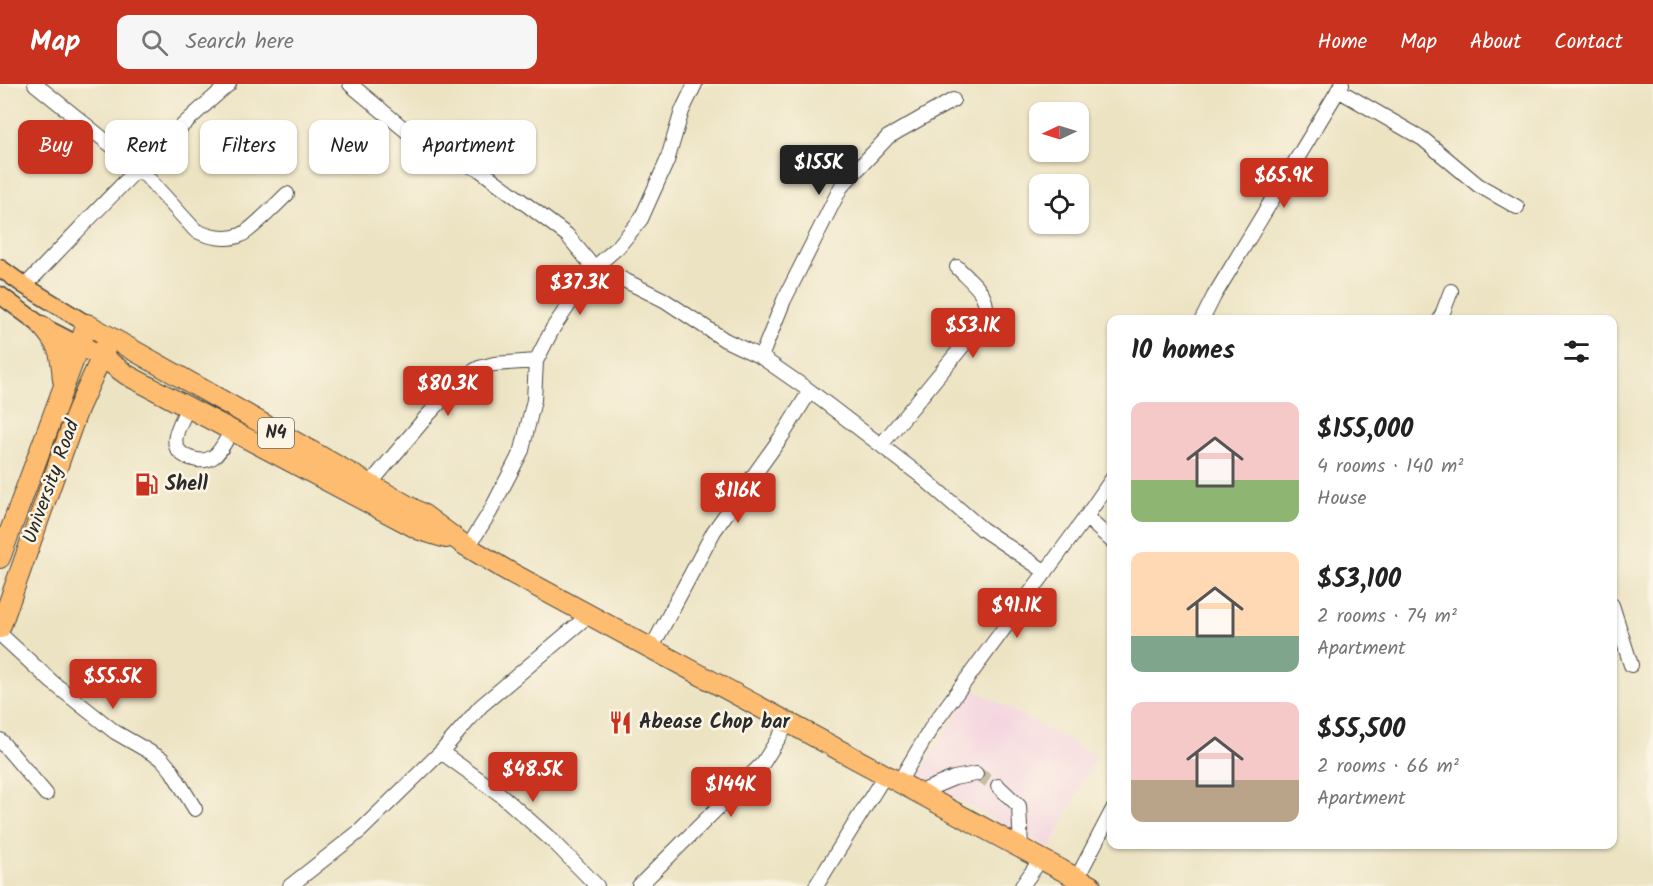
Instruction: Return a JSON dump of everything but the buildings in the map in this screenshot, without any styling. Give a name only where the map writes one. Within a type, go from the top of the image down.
[{"type":"highway","name":"N4","points":[[87,324],[424,515],[506,570],[1084,882]]},
{"type":"highway","name":"University Road","points":[[0,558],[87,324]]},
{"type":"highway","points":[[42,326],[57,343],[61,355],[64,385]]},
{"type":"highway","name":"University Road","points":[[0,628],[78,409],[110,338]]},
{"type":"highway","name":"N4","points":[[79,345],[100,356],[127,375],[420,530],[466,545]]},
{"type":"highway","points":[[78,409],[103,379],[127,375]]},
{"type":"main road","points":[[0,268],[87,324]]},
{"type":"main road","points":[[0,295],[42,326],[79,345]]},
{"type":"street","points":[[35,84],[105,140]]},
{"type":"street","points":[[187,120],[229,84]]},
{"type":"street","points":[[350,84],[422,144],[480,170],[529,206],[567,236],[594,268],[664,300],[725,340],[761,357],[810,391],[921,476],[982,529],[1046,572]]},
{"type":"street","points":[[466,545],[490,512],[522,450],[534,400],[536,361],[553,328],[594,268],[618,247],[641,219],[667,161],[682,111],[695,84]]},
{"type":"street","points":[[1204,315],[1340,87],[1423,139],[1479,184],[1517,207]]},
{"type":"street","points":[[761,357],[784,300],[841,187],[888,137],[953,100]]},
{"type":"street","points":[[25,286],[131,174]]},
{"type":"street","points":[[144,174],[195,230],[207,236],[220,238],[241,235],[287,194]]},
{"type":"street","points":[[881,445],[985,319],[988,307],[985,297],[957,267]]},
{"type":"street","points":[[1442,315],[1451,291]]},
{"type":"street","points":[[369,485],[427,416],[465,376],[479,368],[494,364],[536,361]]},
{"type":"street","points":[[651,649],[714,531],[783,436],[810,391]]},
{"type":"street","points":[[188,407],[175,435],[176,445],[182,455],[200,462],[214,457],[232,430]]},
{"type":"street","points":[[816,886],[1107,486]]},
{"type":"street","points":[[1086,517],[1107,536]]},
{"type":"street","points":[[290,886],[360,831],[441,752],[481,706],[590,615]]},
{"type":"street","points":[[1617,621],[1631,665]]},
{"type":"street","points":[[0,634],[52,682],[116,732],[162,759],[195,809]]},
{"type":"street","points":[[639,886],[763,763],[788,723]]},
{"type":"street","points":[[0,740],[46,794]]},
{"type":"street","points":[[441,752],[501,795],[556,844],[597,886]]},
{"type":"street","points":[[918,793],[954,778],[976,774]]},
{"type":"street","points":[[998,786],[1019,806],[1021,848]]},
{"type":"street","points":[[1084,882],[1107,824]]},
{"type":"street","points":[[1023,886],[1041,859]]},
{"type":"shaded area","points":[[973,689],[1096,756],[1050,849],[917,777]]},
{"type":"tunnel","points":[[976,774],[998,786]]},
{"type":"place","name":"Shell","points":[[147,485]]},
{"type":"place","name":"Abease Chop bar","points":[[621,723]]}]
